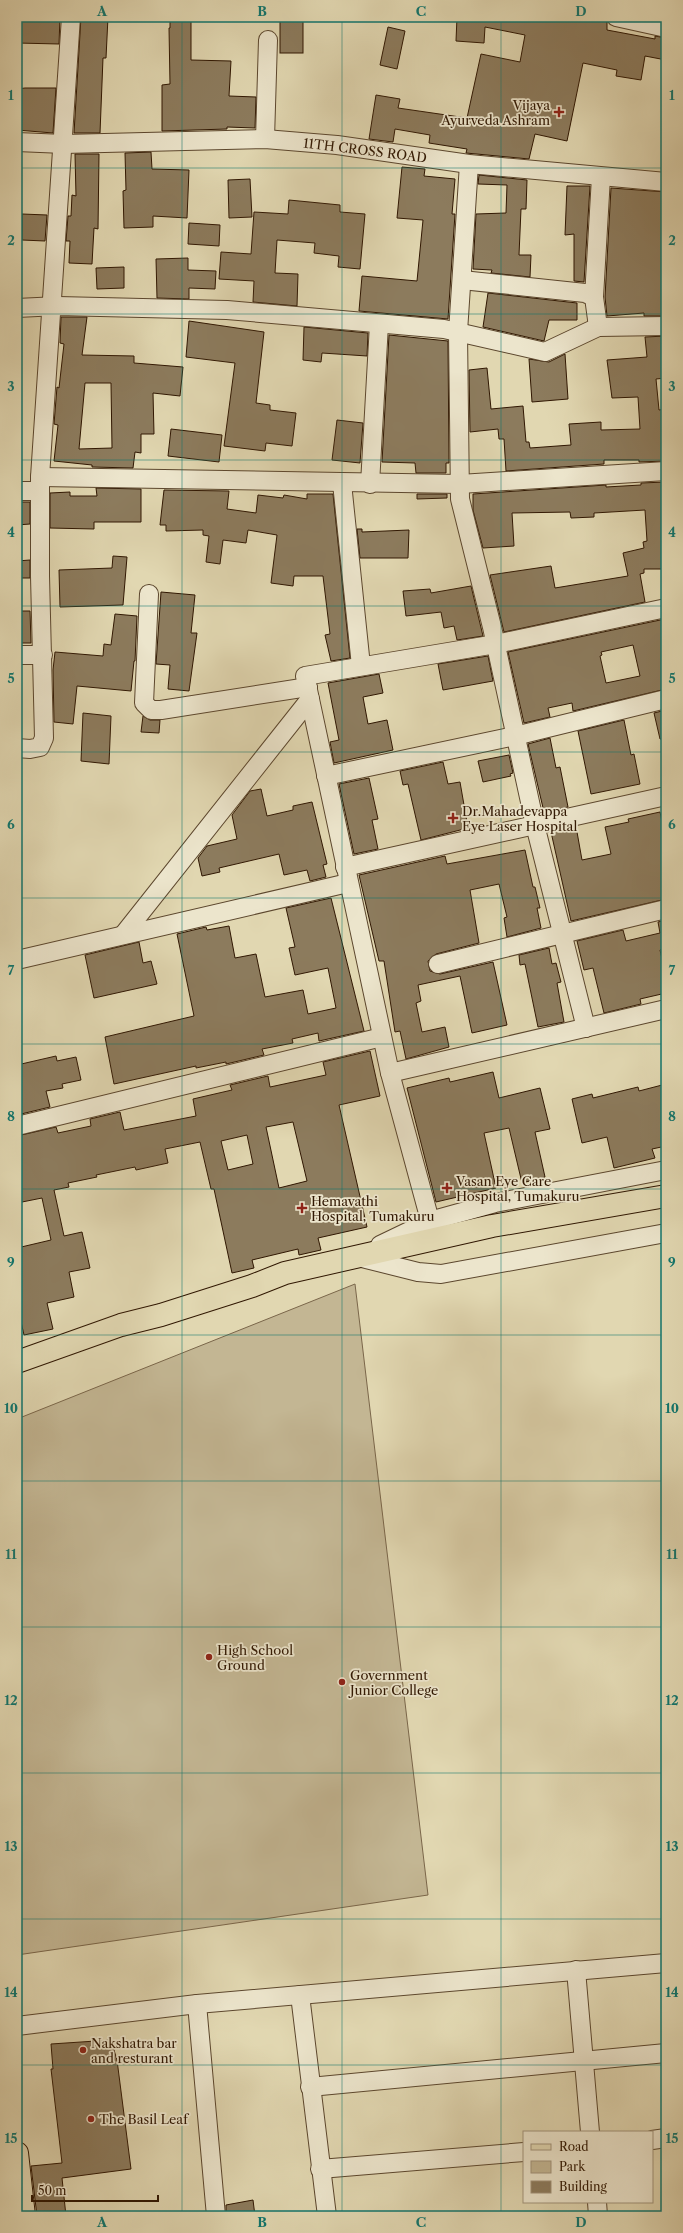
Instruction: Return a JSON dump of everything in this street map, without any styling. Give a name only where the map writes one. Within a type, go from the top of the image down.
[{"type":"main road","points":[[17,1362],[121,1324],[161,1315],[252,1286],[285,1273],[357,1256],[433,1230],[492,1226],[666,1196]]},
{"type":"main road","points":[[17,2160],[24,2216]]},
{"type":"street","points":[[17,748],[30,750],[40,747],[44,738],[40,576],[40,484],[51,306],[64,144],[71,17]]},
{"type":"street","points":[[616,17],[666,28]]},
{"type":"street","points":[[266,139],[268,40]]},
{"type":"street","name":"11TH CROSS ROAD","points":[[17,142],[64,144],[266,139],[337,145],[469,164],[666,182]]},
{"type":"street","points":[[469,164],[458,332],[460,498],[496,644],[535,825],[586,1028]]},
{"type":"street","points":[[598,327],[594,297],[601,177]]},
{"type":"street","points":[[462,280],[585,293],[594,297]]},
{"type":"street","points":[[17,308],[51,306],[226,310],[458,332],[545,352],[598,327],[666,326]]},
{"type":"street","points":[[370,484],[380,324]]},
{"type":"street","points":[[17,491],[40,484],[460,484],[665,471]]},
{"type":"street","points":[[342,483],[361,666]]},
{"type":"street","points":[[149,594],[144,703],[151,710],[309,693]]},
{"type":"street","points":[[666,608],[496,644],[305,676],[390,1073],[433,1230],[495,1203],[666,1170]]},
{"type":"street","points":[[17,655],[43,655]]},
{"type":"street","points":[[123,935],[309,693]]},
{"type":"street","points":[[326,776],[515,736],[666,699]]},
{"type":"street","points":[[17,960],[123,935],[535,825],[666,796]]},
{"type":"street","points":[[438,964],[666,909]]},
{"type":"street","points":[[390,1073],[666,1009]]},
{"type":"street","points":[[17,1126],[382,1037]]},
{"type":"street","points":[[357,1256],[418,1272],[441,1274],[666,1233]]},
{"type":"street","points":[[17,2026],[197,2004],[666,1963]]},
{"type":"street","points":[[576,1970],[590,2131]]},
{"type":"street","points":[[300,1995],[320,2169],[327,2216]]},
{"type":"street","points":[[197,2004],[216,2216]]},
{"type":"street","points":[[310,2087],[666,2053]]},
{"type":"street","points":[[653,2140],[666,2138]]},
{"type":"street","points":[[320,2169],[523,2152]]},
{"type":"street","points":[[597,2203],[598,2216]]},
{"type":"green space","name":"High School Ground","points":[[355,1284],[428,1895],[17,1955],[17,1419]]},
{"type":"building","points":[[17,17],[60,17],[59,44],[17,43]]},
{"type":"building","points":[[81,17],[108,17],[106,58],[103,58],[100,133],[74,133]]},
{"type":"building","points":[[170,17],[191,17],[191,60],[231,61],[229,96],[256,97],[255,128],[227,127],[227,129],[162,131],[162,85],[170,84]]},
{"type":"building","points":[[280,17],[303,17],[303,53],[280,53]]},
{"type":"building","points":[[457,17],[590,17],[607,22],[607,30],[655,39],[655,36],[666,38],[666,60],[645,56],[641,80],[616,76],[617,70],[583,63],[567,141],[535,134],[529,159],[466,153],[467,149],[429,143],[430,135],[395,129],[393,142],[369,139],[376,95],[400,99],[398,108],[467,118],[481,54],[520,62],[525,35],[485,27],[484,43],[456,41]]},
{"type":"building","points":[[388,27],[405,31],[397,69],[380,65]]},
{"type":"building","points":[[56,88],[53,133],[17,130],[17,89]]},
{"type":"building","points":[[151,152],[152,169],[189,170],[187,218],[153,216],[153,227],[124,228],[123,191],[126,190],[125,153]]},
{"type":"building","points":[[75,154],[99,154],[98,229],[94,228],[92,264],[69,263],[70,241],[66,241],[68,216],[71,216],[72,195],[76,196]]},
{"type":"building","points":[[402,167],[425,169],[424,176],[455,179],[452,214],[455,214],[448,319],[359,311],[362,276],[417,281],[423,220],[397,218]]},
{"type":"building","points":[[479,175],[527,180],[526,209],[521,209],[519,255],[531,255],[530,277],[491,273],[492,270],[473,269],[476,214],[506,213],[507,185],[478,184]]},
{"type":"building","points":[[250,179],[252,217],[229,218],[228,180]]},
{"type":"building","points":[[567,186],[590,186],[584,282],[574,281],[574,234],[565,235]]},
{"type":"building","points":[[611,188],[666,192],[666,316],[644,316],[644,313],[607,316],[605,297]]},
{"type":"building","points":[[289,200],[340,205],[340,212],[365,214],[360,269],[338,267],[339,256],[314,253],[315,243],[277,240],[275,273],[298,274],[297,306],[253,302],[254,281],[219,279],[221,252],[251,254],[254,212],[288,214]]},
{"type":"building","points":[[22,214],[47,215],[45,241],[22,240]]},
{"type":"building","points":[[189,223],[220,225],[219,246],[188,244]]},
{"type":"building","points":[[188,258],[188,270],[216,271],[215,289],[189,288],[189,299],[157,298],[156,259]]},
{"type":"building","points":[[124,267],[124,288],[97,289],[96,268]]},
{"type":"building","points":[[488,293],[577,303],[577,320],[549,320],[544,341],[483,327]]},
{"type":"building","points":[[61,317],[87,317],[82,355],[134,356],[134,363],[183,367],[180,396],[153,393],[154,434],[141,434],[141,453],[135,452],[133,468],[92,467],[92,465],[54,461],[58,425],[54,424],[57,387],[59,388],[64,344],[60,343]],"holes":[[[85,383],[111,383],[112,448],[79,449]]]},
{"type":"building","points":[[189,321],[264,332],[256,403],[270,405],[270,410],[296,413],[292,446],[266,443],[265,451],[224,446],[235,363],[186,357]]},
{"type":"building","points":[[304,327],[368,333],[367,356],[322,353],[321,362],[303,360]]},
{"type":"building","points":[[389,335],[448,341],[449,463],[446,463],[446,473],[416,473],[415,463],[382,462]]},
{"type":"building","points":[[666,336],[666,378],[656,379],[659,410],[666,409],[666,461],[639,462],[639,460],[604,460],[604,464],[506,471],[504,439],[499,439],[498,429],[470,432],[469,370],[487,368],[491,409],[523,406],[526,442],[529,442],[530,448],[571,445],[569,424],[601,422],[601,430],[640,429],[638,397],[612,398],[607,360],[647,357],[645,337]]},
{"type":"building","points":[[565,354],[568,399],[532,402],[529,359],[549,362]]},
{"type":"building","points":[[337,420],[363,423],[360,463],[332,460]]},
{"type":"building","points":[[171,429],[222,435],[219,462],[168,456]]},
{"type":"building","points":[[666,482],[666,569],[644,569],[644,573],[640,574],[645,602],[504,632],[490,575],[551,566],[555,588],[628,576],[623,553],[644,548],[643,542],[647,541],[645,510],[594,513],[594,517],[571,518],[570,512],[512,513],[514,546],[483,548],[473,510],[473,494],[606,485],[606,487],[641,485],[641,483]]},
{"type":"building","points":[[96,488],[141,489],[141,522],[94,522],[94,529],[50,528],[50,493],[70,492],[70,496],[97,496]]},
{"type":"building","points":[[164,490],[229,491],[227,509],[256,513],[258,495],[283,498],[284,495],[307,499],[307,494],[333,494],[350,658],[331,661],[325,635],[330,634],[323,576],[294,576],[293,586],[271,583],[277,535],[248,530],[246,543],[223,540],[220,564],[206,562],[209,536],[203,535],[203,530],[166,531],[166,525],[160,525]]},
{"type":"building","points":[[417,494],[447,494],[447,498],[417,499]]},
{"type":"building","points":[[17,502],[30,502],[30,524],[17,525]]},
{"type":"building","points":[[357,529],[362,529],[362,532],[409,530],[408,558],[360,558]]},
{"type":"building","points":[[113,556],[127,557],[123,605],[60,607],[59,570],[112,568]]},
{"type":"building","points":[[30,560],[30,578],[17,578],[17,561]]},
{"type":"building","points":[[471,586],[483,636],[457,640],[454,626],[444,628],[441,612],[406,616],[403,591],[430,589],[431,593]]},
{"type":"building","points":[[161,592],[195,595],[191,633],[197,633],[189,691],[168,689],[170,665],[156,664]]},
{"type":"building","points":[[17,611],[30,611],[31,643],[17,643]]},
{"type":"building","points":[[115,614],[137,616],[135,661],[131,691],[77,686],[73,724],[54,722],[53,670],[55,652],[103,656],[104,644],[111,645]]},
{"type":"building","points":[[665,619],[666,689],[573,711],[572,703],[548,708],[550,717],[524,723],[508,652]],"holes":[[[633,645],[640,676],[606,683],[600,656],[602,655],[601,652]]]},
{"type":"building","points":[[488,656],[493,681],[443,690],[438,664]]},
{"type":"building","points":[[379,674],[383,693],[363,697],[368,724],[387,720],[393,750],[334,763],[330,742],[339,740],[328,683]]},
{"type":"building","points":[[666,710],[666,739],[660,739],[654,713]]},
{"type":"building","points":[[83,713],[111,716],[109,764],[81,761]]},
{"type":"building","points":[[143,716],[150,720],[160,720],[159,733],[141,732]]},
{"type":"building","points":[[624,720],[631,755],[634,754],[640,784],[591,794],[578,731]]},
{"type":"building","points":[[550,738],[556,768],[560,767],[568,807],[544,812],[528,744]]},
{"type":"building","points":[[509,755],[513,773],[510,774],[511,776],[483,782],[478,761]]},
{"type":"building","points":[[443,762],[448,784],[460,782],[468,828],[421,840],[408,784],[403,785],[400,771]]},
{"type":"building","points":[[369,778],[378,819],[372,820],[378,849],[354,854],[339,784]]},
{"type":"building","points":[[261,789],[267,816],[293,810],[293,806],[312,802],[327,864],[323,865],[326,877],[310,881],[307,870],[284,875],[279,854],[219,868],[220,872],[202,876],[198,858],[207,846],[237,839],[232,815],[250,791]]},
{"type":"building","points":[[660,812],[666,841],[666,899],[571,921],[551,832],[572,828],[573,832],[577,832],[582,860],[611,854],[605,827],[629,822],[628,819]]},
{"type":"building","points":[[525,850],[533,887],[535,887],[540,908],[537,908],[541,928],[507,937],[504,918],[507,917],[499,884],[470,890],[479,943],[436,954],[428,961],[430,971],[440,974],[493,962],[507,1025],[472,1033],[460,976],[418,985],[421,1001],[416,1003],[422,1032],[445,1027],[449,1047],[406,1059],[400,1031],[395,1032],[384,961],[379,961],[359,875],[445,856],[447,864]]},
{"type":"building","points":[[331,898],[364,1031],[319,1041],[318,1033],[292,1039],[293,1043],[262,1049],[264,1055],[226,1064],[226,1062],[196,1068],[196,1066],[114,1084],[105,1037],[194,1016],[177,934],[206,927],[207,930],[229,926],[235,958],[256,954],[265,997],[303,990],[308,1014],[336,1008],[328,968],[295,975],[289,948],[295,947],[286,908]]},
{"type":"building","points":[[666,920],[666,948],[660,950],[666,977],[666,993],[640,999],[641,1004],[604,1013],[593,968],[584,970],[577,941],[623,930],[626,941],[660,933],[658,922]]},
{"type":"building","points":[[139,942],[143,963],[151,961],[157,984],[94,998],[85,955]]},
{"type":"building","points":[[549,948],[552,964],[556,963],[561,982],[557,983],[564,1022],[538,1027],[525,964],[520,965],[519,955]]},
{"type":"building","points":[[370,1051],[380,1096],[339,1105],[367,1227],[318,1238],[321,1250],[299,1255],[298,1249],[252,1260],[254,1268],[232,1273],[214,1189],[211,1189],[200,1142],[165,1149],[168,1163],[136,1170],[135,1167],[96,1175],[97,1177],[68,1183],[69,1187],[54,1190],[64,1236],[82,1232],[90,1268],[69,1272],[74,1297],[47,1303],[53,1329],[24,1335],[17,1304],[17,1248],[51,1240],[42,1198],[17,1203],[17,1136],[56,1127],[58,1133],[91,1126],[90,1119],[120,1112],[124,1130],[196,1116],[193,1099],[232,1090],[230,1085],[268,1076],[270,1087],[326,1075],[323,1062]],"holes":[[[293,1122],[307,1181],[279,1188],[266,1127]],[[247,1135],[253,1164],[228,1170],[221,1141]]]},
{"type":"building","points":[[56,1056],[57,1061],[76,1057],[81,1080],[62,1084],[63,1088],[46,1091],[50,1107],[17,1115],[17,1065]]},
{"type":"building","points":[[493,1072],[499,1098],[540,1088],[550,1129],[535,1132],[545,1177],[522,1183],[509,1128],[484,1133],[496,1188],[436,1202],[407,1088],[449,1078],[450,1082]]},
{"type":"building","points":[[666,1084],[666,1146],[652,1149],[655,1158],[614,1168],[607,1137],[582,1143],[572,1099],[592,1094],[593,1098],[638,1087],[639,1091]]},
{"type":"building","name":"The Basil Leaf","points":[[111,2040],[117,2060],[131,2169],[62,2178],[66,2216],[37,2216],[31,2166],[62,2163],[51,2069],[53,2069],[51,2044]]},
{"type":"building","points":[[253,2200],[255,2216],[226,2216],[226,2205]]},
{"type":"place","name":"Vijaya Ayurveda Ashram","points":[[559,112]]},
{"type":"place","name":"Dr.Mahadevappa Eye Laser Hospital","points":[[453,818]]},
{"type":"place","name":"Vasan Eye Care Hospital, Tumakuru","points":[[447,1188]]},
{"type":"place","name":"Hemavathi Hospital, Tumakuru","points":[[302,1208]]},
{"type":"place","name":"High School Ground","points":[[209,1657]]},
{"type":"place","name":"Government Junior College","points":[[342,1682]]},
{"type":"place","name":"Nakshatra bar and resturant","points":[[83,2050]]},
{"type":"place","name":"The Basil Leaf","points":[[91,2119]]}]
